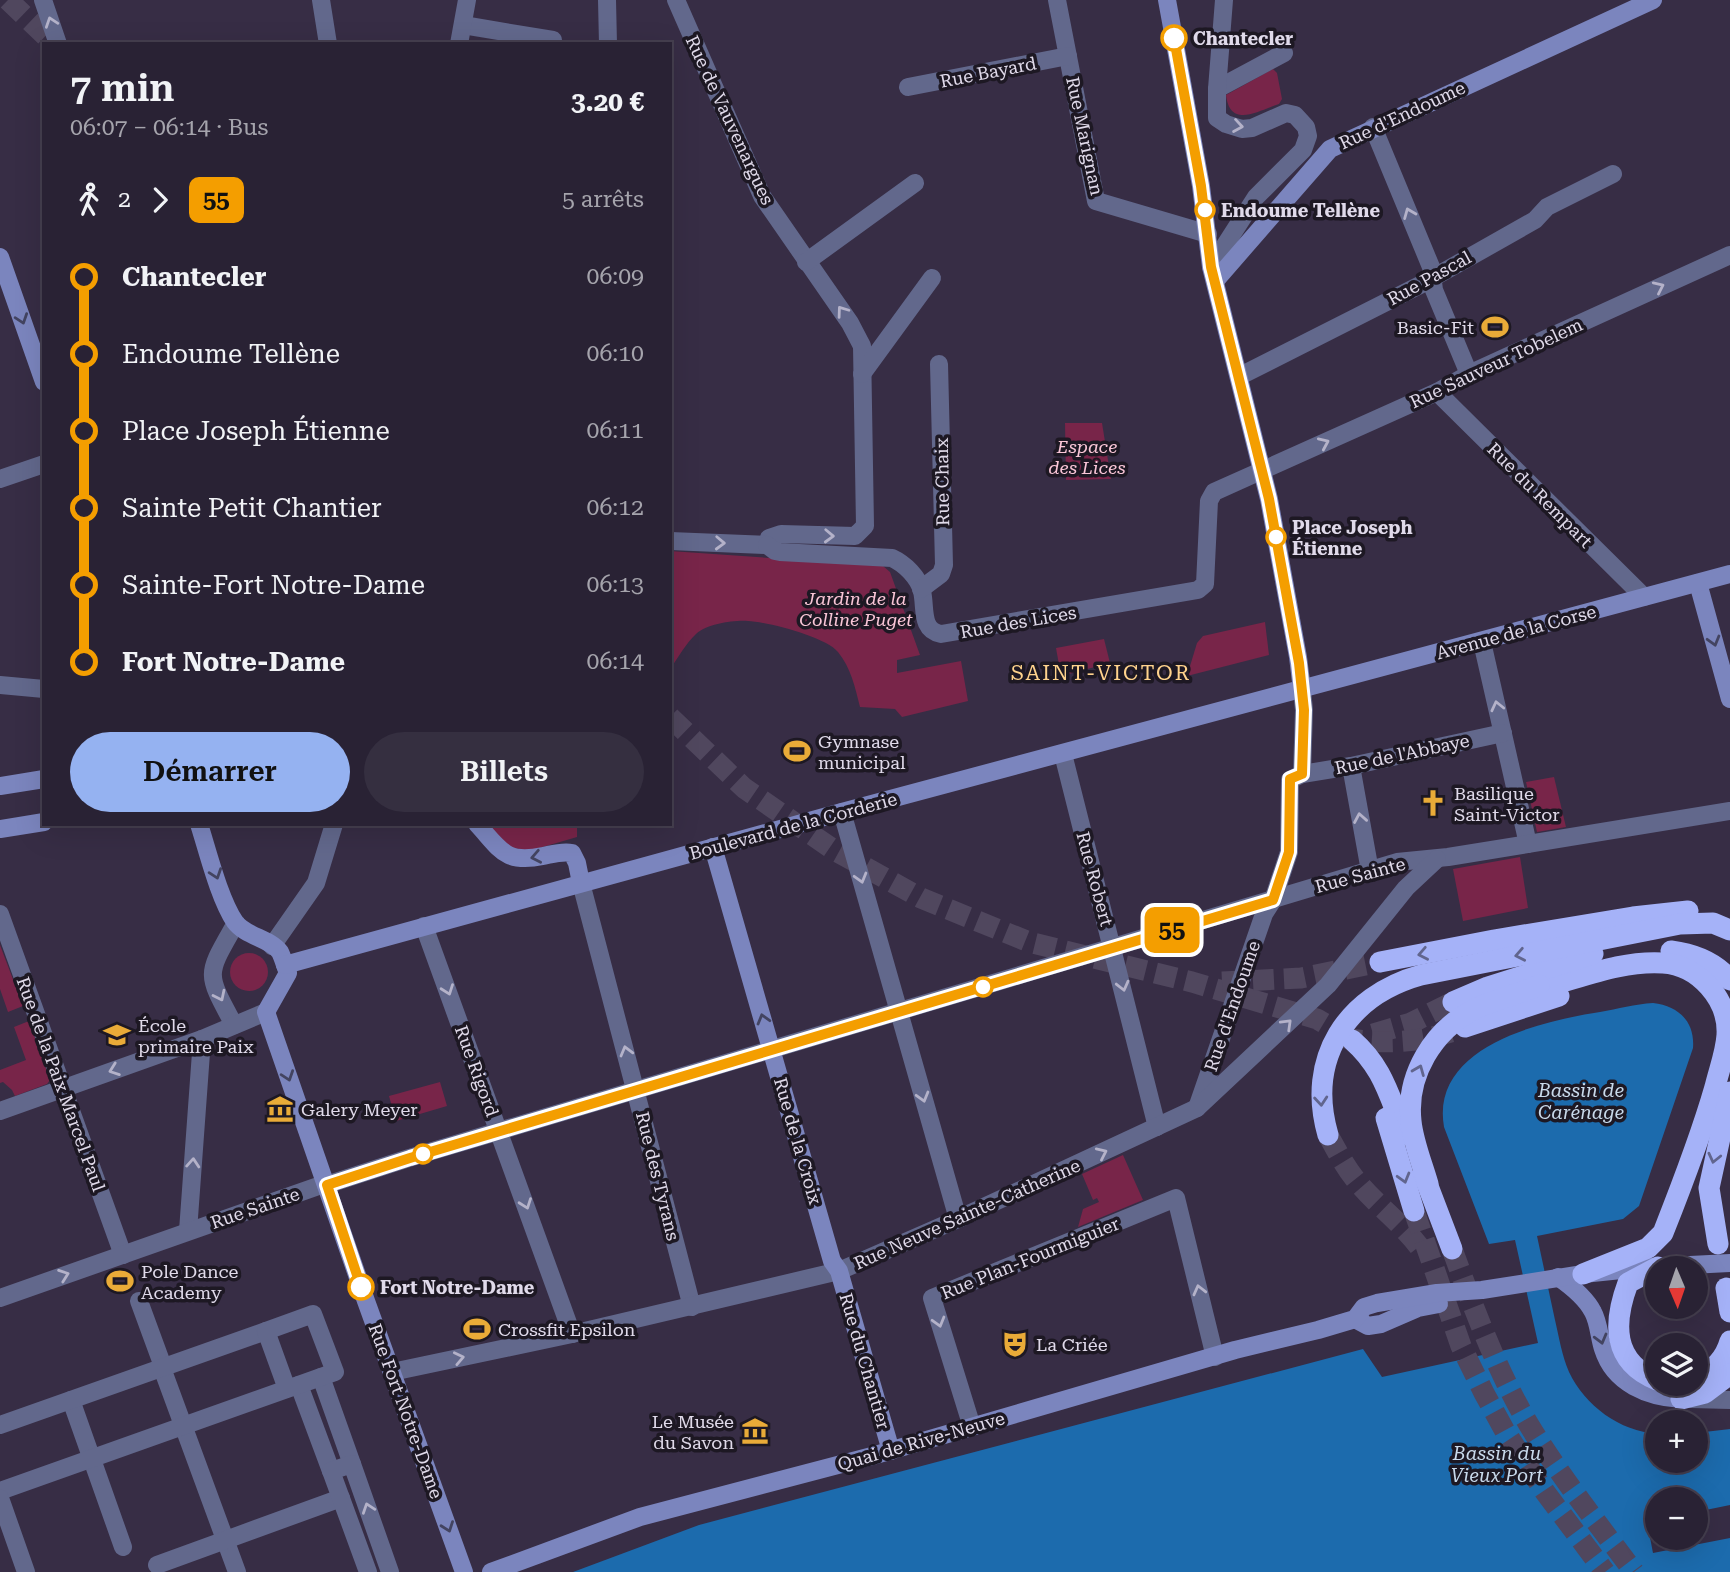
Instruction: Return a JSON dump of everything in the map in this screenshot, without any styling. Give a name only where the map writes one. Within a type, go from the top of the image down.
[{"type":"highway","points":[[1380,962],[1661,912],[1714,912],[1730,921]]},
{"type":"highway","points":[[1328,1135],[1323,1119],[1320,1088],[1330,1050],[1349,1018],[1364,1002],[1386,987],[1420,975],[1680,924],[1713,923],[1730,930]]},
{"type":"highway","points":[[1453,1002],[1488,987],[1567,961],[1643,944],[1666,943],[1697,950],[1723,973]]},
{"type":"highway","points":[[1428,1184],[1411,1120],[1412,1094],[1419,1068],[1439,1036],[1457,1020],[1476,1009],[1569,973],[1633,953],[1672,951],[1693,956],[1723,973]]},
{"type":"highway","points":[[1527,991],[1614,968],[1661,962],[1676,964],[1689,970],[1709,988],[1723,1010],[1727,1036],[1710,1102],[1668,1220],[1659,1238],[1648,1248],[1569,1278]]},
{"type":"highway","points":[[1465,1027],[1575,991],[1642,973],[1667,971],[1683,974],[1709,988]]},
{"type":"highway","points":[[1414,1211],[1382,1108],[1349,1045],[1373,1062],[1385,1080],[1452,1249]]},
{"type":"highway","points":[[1710,1102],[1730,1062]]},
{"type":"highway","points":[[1718,1244],[1709,1197],[1709,1179],[1730,1092]]},
{"type":"highway","points":[[1645,1274],[1628,1283],[1618,1322],[1626,1356],[1645,1375]]},
{"type":"highway","points":[[1726,1288],[1730,1312]]},
{"type":"highway","points":[[1708,1371],[1726,1353],[1730,1341]]},
{"type":"highway","points":[[1681,1399],[1705,1393],[1730,1380]]},
{"type":"street","points":[[43,0],[57,42]]},
{"type":"street","points":[[321,0],[328,42]]},
{"type":"street","points":[[459,42],[467,0]]},
{"type":"street","points":[[607,0],[608,42]]},
{"type":"street","name":"Rue de Vauvenargues","points":[[676,0],[762,196],[858,335],[862,346],[865,526],[855,536],[781,534],[769,538],[767,545]]},
{"type":"street","name":"Rue Marignan","points":[[1057,0],[1096,201],[1208,234]]},
{"type":"street","points":[[1167,0],[1201,186],[1213,274]]},
{"type":"street","points":[[1213,274],[1256,197],[1303,150],[1308,136],[1301,121],[1295,115],[1286,113],[1252,128],[1242,129],[1217,118],[1224,0]]},
{"type":"street","name":"Rue d'Endoume","points":[[1197,1108],[1264,914],[1273,900],[1289,852],[1290,779],[1302,774],[1304,710],[1288,603],[1262,470],[1213,274],[1330,149],[1628,5],[1653,0]]},
{"type":"street","points":[[463,24],[553,40]]},
{"type":"street","points":[[1217,89],[1284,53]]},
{"type":"street","name":"Rue Bayard","points":[[908,87],[1068,56]]},
{"type":"street","points":[[1373,127],[1431,267],[1434,290],[1469,373]]},
{"type":"street","name":"Rue Pascal","points":[[1240,376],[1432,277],[1535,220],[1547,207],[1613,174]]},
{"type":"street","points":[[806,262],[915,183]]},
{"type":"street","name":"Rue Sauveur Tobelem","points":[[1262,470],[1730,254]]},
{"type":"street","points":[[0,257],[42,376]]},
{"type":"street","points":[[862,374],[932,278]]},
{"type":"street","name":"Rue Chaix","points":[[922,589],[936,579],[944,565],[939,364]]},
{"type":"street","name":"Rue du Rempart","points":[[1437,391],[1644,597]]},
{"type":"street","points":[[0,479],[42,465]]},
{"type":"street","name":"Rue des Lices","points":[[922,589],[929,628],[934,632],[950,634],[1203,588],[1210,496],[1262,470]]},
{"type":"street","points":[[672,541],[767,545],[780,552],[892,558],[902,562],[922,589]]},
{"type":"street","name":"Avenue de la Corse","points":[[1302,690],[1730,574]]},
{"type":"street","points":[[1698,583],[1730,699]]},
{"type":"street","points":[[1482,642],[1528,844]]},
{"type":"street","points":[[0,685],[42,689]]},
{"type":"street","name":"Boulevard de la Corderie","points":[[285,965],[842,812],[1302,690]]},
{"type":"street","name":"Rue de l'Abbaye","points":[[1302,774],[1503,733]]},
{"type":"street","name":"Rue Robert","points":[[1062,754],[1157,1127]]},
{"type":"street","points":[[1351,766],[1370,871]]},
{"type":"street","points":[[0,786],[42,779]]},
{"type":"street","name":"Rue Sainte","points":[[0,1298],[324,1184],[1397,862],[1437,859],[1730,811]]},
{"type":"street","points":[[842,812],[958,1219]]},
{"type":"street","points":[[0,829],[42,822]]},
{"type":"street","points":[[0,1111],[266,1012],[288,973],[279,951],[236,923],[226,904],[200,826]]},
{"type":"street","points":[[272,946],[316,883],[333,826]]},
{"type":"street","points":[[479,826],[503,853],[512,858],[527,859],[560,852],[572,853],[581,883]]},
{"type":"street","name":"Rue de la Croix","points":[[713,847],[832,1261],[839,1271]]},
{"type":"street","name":"Rue Neuve Sainte-Catherine","points":[[392,1372],[692,1307],[839,1271],[1197,1108],[1328,985],[1419,873],[1437,859]]},
{"type":"street","name":"Rue des Tyrans","points":[[581,883],[692,1307]]},
{"type":"street","name":"Rue de la Paix Marcel Paul","points":[[2,922],[123,1255]]},
{"type":"street","points":[[234,1025],[212,982],[211,972],[236,923]]},
{"type":"street","name":"Rue Rigord","points":[[424,926],[572,1334]]},
{"type":"street","name":"Rue Fort Notre-Dame","points":[[266,1012],[464,1572]]},
{"type":"street","points":[[188,1231],[202,1038]]},
{"type":"street","name":"Rue Plan-Fourmiguier","points":[[972,1427],[932,1298],[1176,1198],[1215,1357]]},
{"type":"street","name":"Quai de Rive-Neuve","points":[[1708,1264],[1730,1263]]},
{"type":"street","name":"Quai de Rive-Neuve","points":[[491,1572],[640,1517],[891,1451],[1354,1319],[1368,1326],[1381,1324],[1418,1308],[1482,1290],[1645,1269]]},
{"type":"street","name":"Rue du Chantier","points":[[839,1271],[891,1451]]},
{"type":"street","points":[[1569,1278],[1592,1310],[1605,1354],[1625,1381],[1643,1391],[1665,1398],[1730,1400]]},
{"type":"street","points":[[139,1301],[237,1572]]},
{"type":"street","points":[[0,1425],[162,1365],[313,1314],[335,1372],[1,1497],[26,1572]]},
{"type":"street","points":[[266,1331],[331,1471],[368,1572]]},
{"type":"street","points":[[321,1377],[390,1572]]},
{"type":"street","points":[[71,1400],[123,1547]]},
{"type":"street","points":[[331,1471],[352,1464]]},
{"type":"street","points":[[157,1565],[341,1498]]},
{"type":"green space","points":[[1273,69],[1277,73],[1282,99],[1279,104],[1246,115],[1233,112],[1226,95]]},
{"type":"green space","name":"Espace des Lices","points":[[1065,423],[1102,423],[1111,479],[1066,480]]},
{"type":"green space","name":"Jardin de la Colline Puget","points":[[672,551],[883,566],[890,572],[920,655],[897,660],[897,673],[961,661],[968,701],[902,717],[895,709],[860,707],[849,671],[832,646],[796,631],[769,624],[748,621],[720,623],[696,634],[672,666]]},
{"type":"green space","points":[[1265,622],[1269,655],[1187,676],[1197,643],[1203,636]]},
{"type":"green space","points":[[1104,639],[1110,663],[1061,676],[1056,648]]},
{"type":"green space","points":[[1554,777],[1566,827],[1537,832],[1526,782]]},
{"type":"green space","points":[[490,826],[577,826],[577,837],[529,851],[509,847]]},
{"type":"green space","points":[[1520,857],[1528,908],[1463,921],[1453,869]]},
{"type":"green space","points":[[0,945],[23,1006],[8,1012],[0,989]]},
{"type":"green space","points":[[249,953],[263,958],[268,972],[263,986],[249,991],[235,986],[230,972],[235,958]]},
{"type":"green space","points":[[29,1021],[50,1080],[47,1084],[15,1096],[3,1082],[0,1083],[0,1070],[26,1060],[14,1027]]},
{"type":"green space","points":[[440,1082],[447,1106],[396,1121],[389,1096]]},
{"type":"green space","points":[[1123,1155],[1143,1200],[1078,1227],[1083,1209],[1099,1202],[1097,1198],[1093,1200],[1082,1174]]},
{"type":"water","name":"Bassin du Vieux Port","points":[[1653,1003],[1678,1012],[1691,1030],[1693,1048],[1639,1206],[1623,1219],[1537,1236],[1559,1340],[1569,1372],[1584,1396],[1605,1415],[1645,1432],[1645,1473],[1708,1473],[1708,1432],[1730,1429],[1730,1572],[573,1572],[699,1525],[1363,1349],[1382,1377],[1538,1343],[1515,1240],[1489,1244],[1444,1127],[1444,1099],[1454,1076],[1472,1057],[1495,1042],[1549,1022]]},
{"type":"pier","points":[[1730,1505],[1730,1538],[1708,1542],[1708,1510]]},
{"type":"tunnel","points":[[8,0],[52,42]]},
{"type":"tunnel","points":[[672,719],[744,788],[834,850],[921,898],[1029,942],[1192,982],[1317,1019],[1352,1040]]},
{"type":"tunnel","points":[[1222,982],[1301,978],[1380,962]]},
{"type":"tunnel","points":[[1373,1034],[1411,1023],[1453,1002]]},
{"type":"tunnel","points":[[1341,1037],[1396,1042],[1451,1032]]},
{"type":"tunnel","points":[[1328,1135],[1356,1180],[1423,1252]]},
{"type":"tunnel","points":[[1414,1211],[1461,1346],[1484,1393],[1506,1433],[1545,1492],[1605,1572]]},
{"type":"tunnel","points":[[1452,1249],[1477,1316],[1517,1404],[1566,1481],[1634,1572]]},
{"type":"bus line","name":"55","points":[[361,1287],[327,1185],[1273,900],[1289,852],[1290,779],[1302,774],[1304,710],[1299,663],[1269,499],[1211,267],[1205,209],[1174,38]]},
{"type":"place","name":"Chantecler","points":[[1174,38]]},
{"type":"place","name":"Endoume Tellène","points":[[1205,210]]},
{"type":"place","name":"Basic-Fit","points":[[1495,327]]},
{"type":"place","name":"Place Joseph Étienne","points":[[1276,537]]},
{"type":"place","name":"Gymnase municipal","points":[[797,751]]},
{"type":"place","name":"Basilique Saint-Victor","points":[[1433,803]]},
{"type":"place","name":"École primaire Paix","points":[[117,1035]]},
{"type":"place","name":"Galery Meyer","points":[[280,1109]]},
{"type":"place","name":"Pole Dance Academy","points":[[120,1281]]},
{"type":"place","name":"Fort Notre-Dame","points":[[361,1287]]},
{"type":"place","name":"Crossfit Epsilon","points":[[477,1329]]},
{"type":"place","name":"La Criée","points":[[1015,1344]]},
{"type":"place","name":"Le Musée du Savon","points":[[755,1431]]},
{"type":"district","name":"SAINT-VICTOR","points":[[1101,673]]},
{"type":"water label","name":"Bassin de Carénage","points":[[1581,1101]]}]
